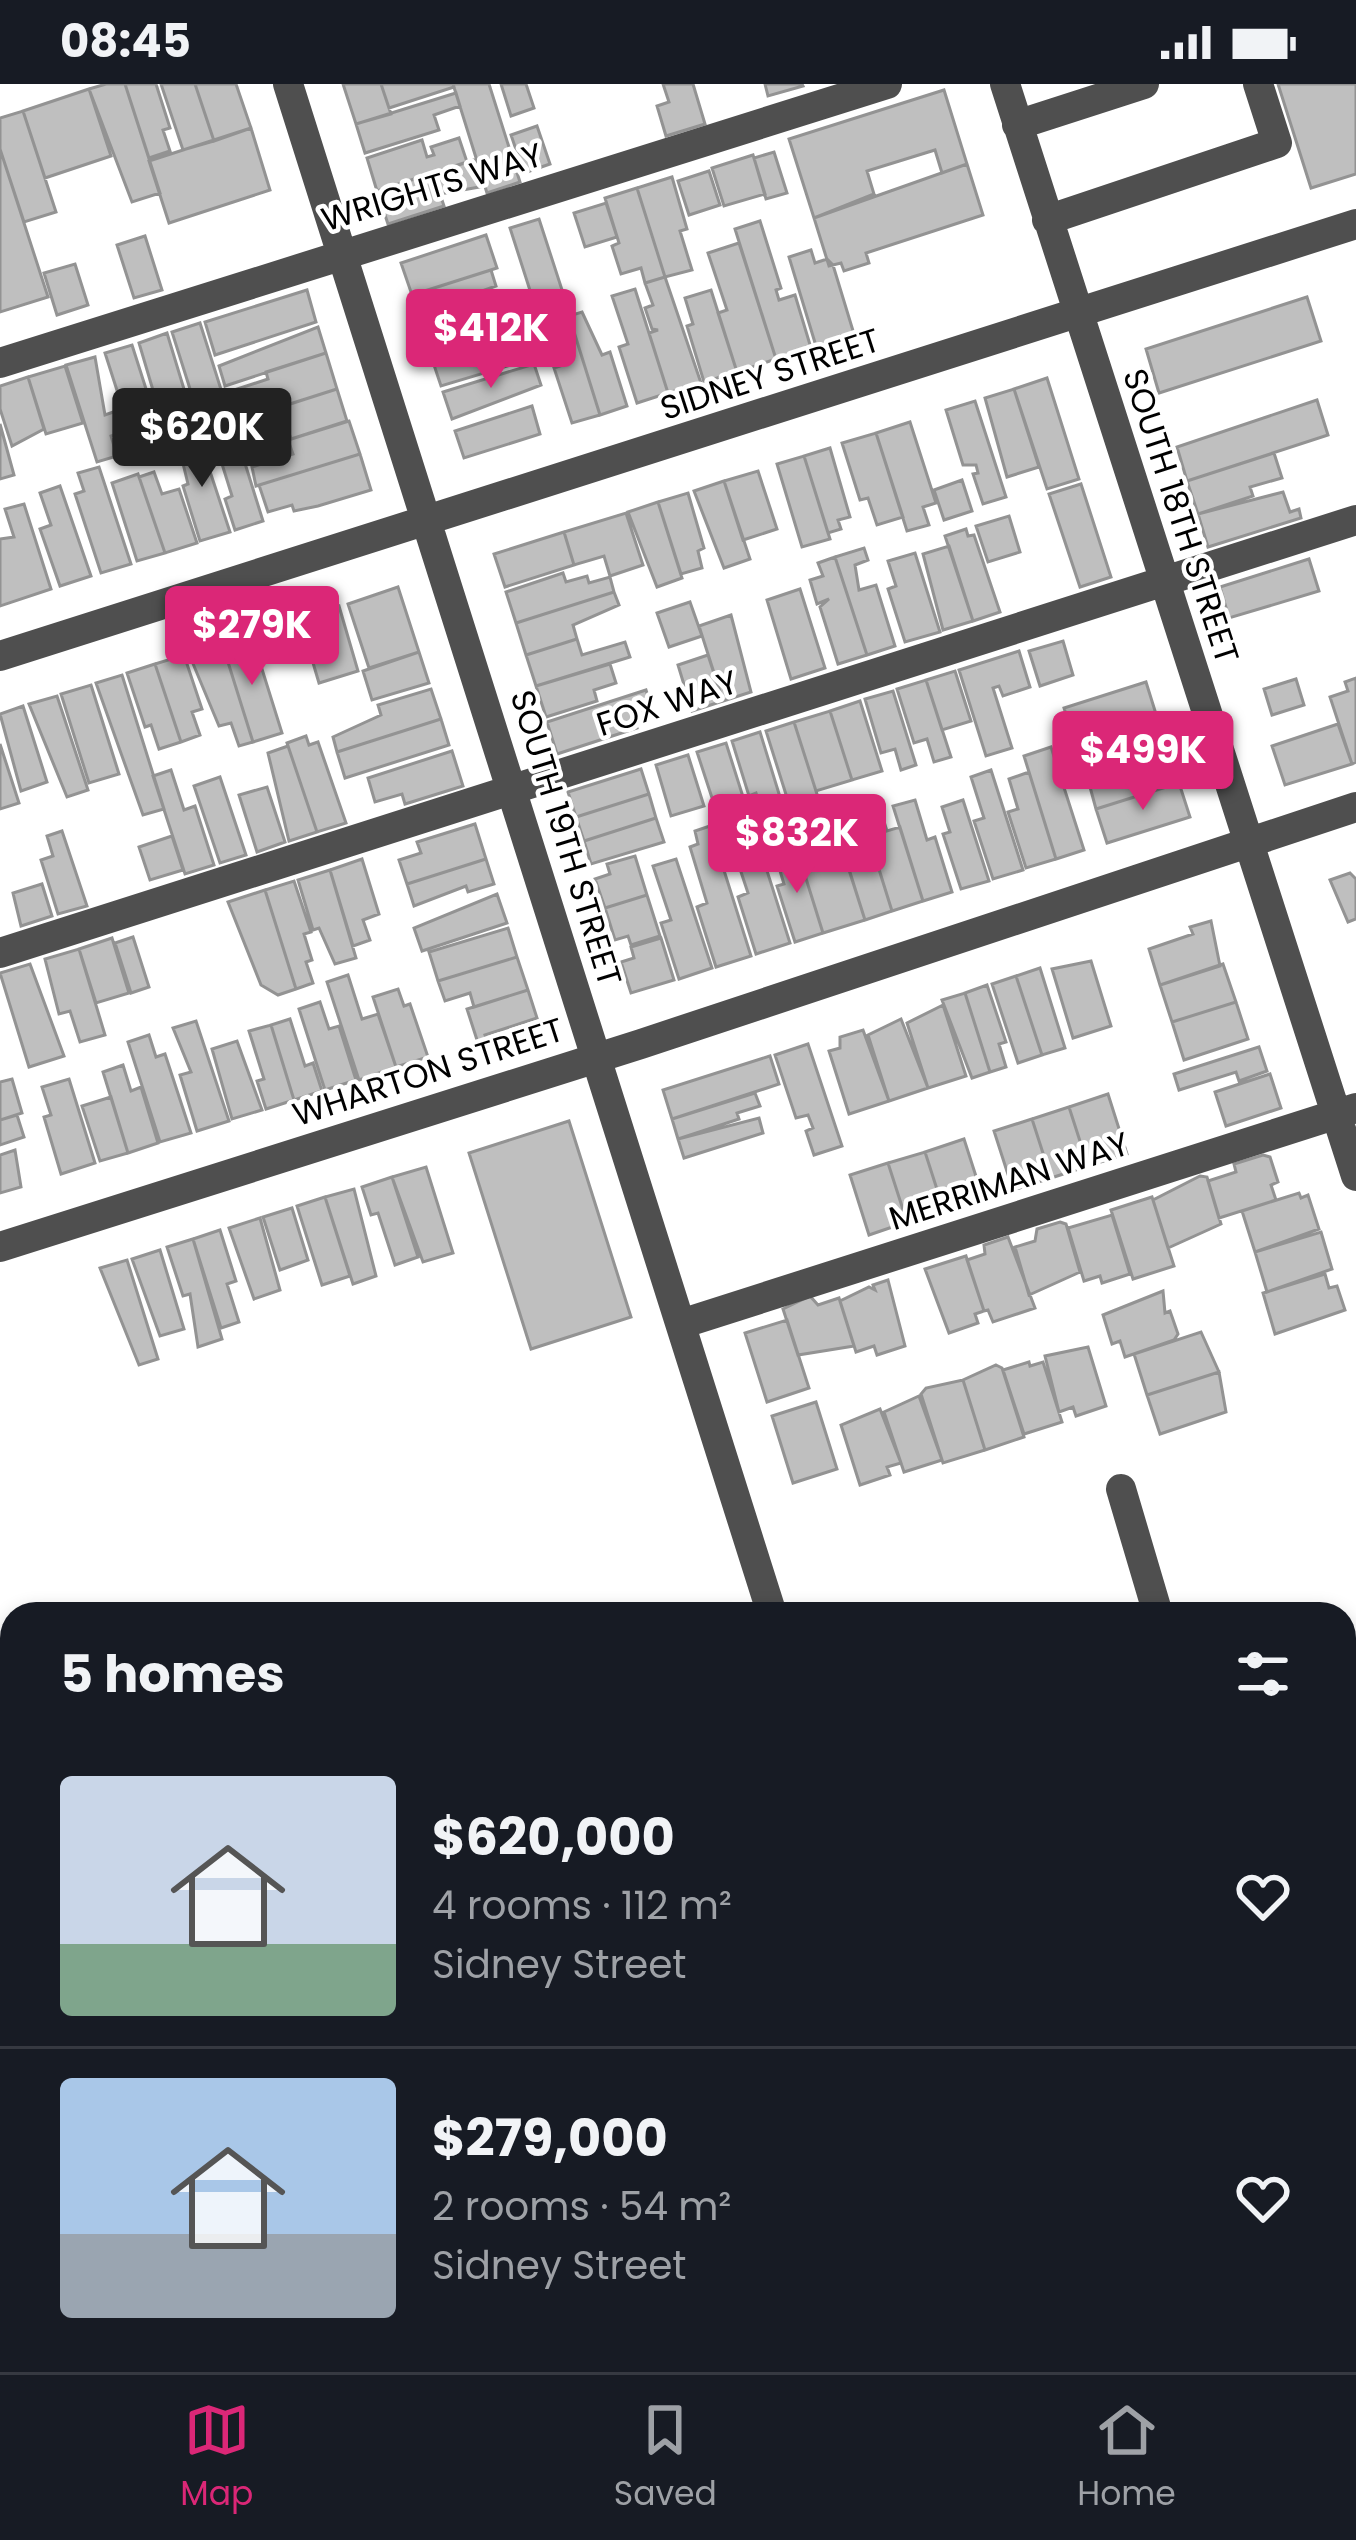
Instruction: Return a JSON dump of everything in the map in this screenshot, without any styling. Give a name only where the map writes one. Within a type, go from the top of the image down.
[{"type":"street","name":"SOUTH 19TH STREET","points":[[288,84],[684,1323],[768,1602]]},
{"type":"street","name":"WRIGHTS WAY","points":[[0,363],[887,84]]},
{"type":"street","name":"SOUTH 18TH STREET","points":[[1005,84],[1249,841],[1346,1111],[1356,1176]]},
{"type":"street","points":[[1017,124],[1144,84]]},
{"type":"street","points":[[1048,220],[1277,143],[1258,84]]},
{"type":"street","name":"SIDNEY STREET","points":[[0,656],[1356,224]]},
{"type":"street","name":"FOX WAY","points":[[0,953],[1356,520]]},
{"type":"street","name":"WHARTON STREET","points":[[0,1246],[596,1057],[1356,807]]},
{"type":"street","name":"MERRIMAN WAY","points":[[684,1323],[1346,1111]]},
{"type":"street","points":[[1121,1489],[1154,1602]]},
{"type":"building","points":[[125,84],[160,193],[132,202],[89,89]]},
{"type":"building","points":[[125,84],[156,84],[170,128],[163,130],[170,151],[149,158]]},
{"type":"building","points":[[161,84],[195,84],[214,141],[183,150]]},
{"type":"building","points":[[195,84],[236,84],[251,128],[214,141]]},
{"type":"building","points":[[343,84],[381,84],[391,114],[356,124]]},
{"type":"building","points":[[381,84],[453,84],[454,87],[389,108]]},
{"type":"building","points":[[453,84],[489,84],[520,182],[487,193]]},
{"type":"building","points":[[501,84],[526,84],[534,108],[511,116]]},
{"type":"building","points":[[663,84],[693,84],[705,124],[666,136],[657,106],[669,102]]},
{"type":"building","points":[[765,84],[802,84],[803,86],[768,96]]},
{"type":"building","points":[[1278,84],[1356,84],[1356,174],[1311,188]]},
{"type":"building","points":[[89,89],[111,156],[45,178],[23,111]]},
{"type":"building","points":[[944,90],[967,164],[942,173],[935,150],[867,171],[874,194],[814,218],[789,139]]},
{"type":"building","points":[[456,93],[460,106],[434,115],[439,130],[365,153],[356,124]]},
{"type":"building","points":[[23,111],[56,212],[24,222],[0,149],[0,118]]},
{"type":"building","points":[[537,126],[550,164],[524,173],[511,135]]},
{"type":"building","points":[[251,128],[270,190],[169,223],[149,161]]},
{"type":"building","points":[[459,138],[467,162],[377,191],[367,158],[422,140],[427,157],[434,155],[431,147]]},
{"type":"building","points":[[0,149],[48,297],[0,312]]},
{"type":"building","points":[[774,152],[787,193],[766,199],[754,158]]},
{"type":"building","points":[[753,155],[765,194],[724,206],[712,168]]},
{"type":"building","points":[[477,159],[485,186],[440,194],[444,206],[388,224],[377,191]]},
{"type":"building","points":[[967,164],[983,215],[866,253],[869,263],[844,271],[841,263],[829,266],[814,218]]},
{"type":"building","points":[[709,171],[720,205],[689,215],[678,181]]},
{"type":"building","points":[[672,177],[687,229],[680,231],[692,270],[665,277],[637,188]]},
{"type":"building","points":[[637,188],[665,277],[645,283],[641,268],[621,274],[612,246],[619,243],[605,198]]},
{"type":"building","points":[[606,203],[617,237],[585,247],[574,213]]},
{"type":"building","points":[[539,219],[564,296],[535,306],[510,228]]},
{"type":"building","points":[[760,221],[781,288],[776,290],[779,300],[795,295],[811,348],[776,359],[735,229]]},
{"type":"building","points":[[486,235],[497,268],[412,295],[401,263]]},
{"type":"building","points":[[145,236],[162,290],[134,298],[117,245]]},
{"type":"building","points":[[739,243],[776,359],[737,372],[718,313],[727,310],[708,253]]},
{"type":"building","points":[[811,250],[815,263],[827,259],[833,265],[854,334],[816,346],[789,257]]},
{"type":"building","points":[[75,264],[88,305],[57,315],[44,273]]},
{"type":"building","points":[[491,270],[496,286],[471,295],[474,305],[420,322],[412,295]]},
{"type":"building","points":[[665,277],[701,383],[668,393],[649,333],[658,330],[652,329],[645,308],[653,305],[645,283]]},
{"type":"building","points":[[635,289],[668,393],[637,403],[619,347],[628,344],[612,296]]},
{"type":"building","points":[[307,290],[316,322],[215,355],[205,322]]},
{"type":"building","points":[[711,290],[737,372],[704,382],[687,326],[693,324],[685,298]]},
{"type":"building","points":[[1307,297],[1321,341],[1159,393],[1146,349]]},
{"type":"building","points":[[509,311],[516,333],[423,362],[414,332],[477,313],[478,320]]},
{"type":"building","points":[[582,312],[602,355],[610,352],[627,406],[600,415],[569,316]]},
{"type":"building","points":[[200,323],[231,421],[203,430],[172,332]]},
{"type":"building","points":[[318,327],[326,353],[225,386],[219,366]]},
{"type":"building","points":[[521,331],[527,348],[510,352],[514,364],[441,386],[432,359]]},
{"type":"building","points":[[167,333],[197,432],[177,439],[164,394],[155,397],[139,343]]},
{"type":"building","points":[[575,335],[600,415],[572,423],[554,368],[563,365],[556,341]]},
{"type":"building","points":[[132,345],[163,442],[151,446],[146,432],[138,434],[129,407],[123,409],[105,353]]},
{"type":"building","points":[[326,353],[337,389],[237,421],[228,392],[268,379],[266,372]]},
{"type":"building","points":[[95,357],[105,415],[116,411],[123,432],[111,436],[117,456],[97,462],[66,365]]},
{"type":"building","points":[[534,364],[541,385],[452,419],[443,392]]},
{"type":"building","points":[[65,366],[83,423],[46,434],[28,377]]},
{"type":"building","points":[[28,377],[44,429],[12,446],[0,409],[0,386]]},
{"type":"building","points":[[1047,378],[1079,479],[1047,489],[1014,389]]},
{"type":"building","points":[[337,389],[347,421],[291,439],[288,430],[255,434],[249,417]]},
{"type":"building","points":[[1014,389],[1039,467],[1007,477],[985,398]]},
{"type":"building","points":[[1317,400],[1328,435],[1187,481],[1177,447]]},
{"type":"building","points":[[975,401],[1006,497],[983,504],[973,474],[978,473],[976,465],[963,465],[946,410]]},
{"type":"building","points":[[532,406],[540,434],[464,458],[455,431]]},
{"type":"building","points":[[349,421],[360,454],[256,486],[252,467],[293,454],[288,440]]},
{"type":"building","points":[[910,422],[936,503],[923,507],[929,525],[907,531],[876,433]]},
{"type":"building","points":[[0,424],[14,475],[0,479]]},
{"type":"building","points":[[197,432],[230,532],[200,541],[183,486],[188,484],[177,439]]},
{"type":"building","points":[[876,433],[903,517],[877,525],[868,498],[860,500],[842,443]]},
{"type":"building","points":[[238,441],[263,521],[235,530],[225,499],[232,496],[217,448]]},
{"type":"building","points":[[830,448],[850,517],[838,520],[841,529],[828,533],[804,456]]},
{"type":"building","points":[[1274,453],[1282,478],[1250,487],[1253,496],[1198,514],[1187,481]]},
{"type":"building","points":[[360,454],[371,490],[318,506],[294,511],[292,505],[268,512],[259,485]]},
{"type":"building","points":[[804,456],[830,539],[802,547],[777,464]]},
{"type":"building","points":[[99,467],[131,564],[101,573],[75,494],[84,491],[78,473]]},
{"type":"building","points":[[758,471],[777,529],[743,540],[724,481]]},
{"type":"building","points":[[154,472],[162,494],[179,489],[197,543],[165,553],[139,477]]},
{"type":"building","points":[[138,474],[165,553],[137,561],[112,483]]},
{"type":"building","points":[[962,480],[972,511],[944,520],[934,490]]},
{"type":"building","points":[[724,481],[750,559],[724,568],[694,491]]},
{"type":"building","points":[[1081,484],[1111,577],[1080,587],[1049,494]]},
{"type":"building","points":[[60,486],[91,576],[60,586],[40,529],[51,525],[40,493]]},
{"type":"building","points":[[1283,492],[1290,512],[1299,509],[1301,518],[1208,547],[1198,514]]},
{"type":"building","points":[[688,493],[704,548],[698,551],[702,568],[681,574],[658,502]]},
{"type":"building","points":[[658,502],[682,578],[657,587],[628,512]]},
{"type":"building","points":[[24,504],[51,589],[0,606],[0,539],[14,537],[5,509]]},
{"type":"building","points":[[626,513],[643,565],[610,576],[604,556],[574,565],[564,532]]},
{"type":"building","points":[[1009,516],[1020,552],[988,562],[976,526]]},
{"type":"building","points":[[966,529],[968,536],[974,535],[1000,612],[973,621],[945,536]]},
{"type":"building","points":[[564,532],[574,565],[505,587],[494,554]]},
{"type":"building","points":[[949,546],[973,621],[943,630],[923,554]]},
{"type":"building","points":[[864,548],[868,560],[855,565],[859,590],[876,585],[895,646],[867,655],[835,557]]},
{"type":"building","points":[[915,553],[940,632],[905,642],[888,589],[896,586],[888,561]]},
{"type":"building","points":[[835,557],[867,655],[838,664],[820,607],[829,599],[817,604],[810,580],[823,576],[818,563]]},
{"type":"building","points":[[1309,559],[1319,591],[1229,618],[1220,587]]},
{"type":"building","points":[[563,573],[566,582],[610,577],[614,592],[516,623],[506,592]]},
{"type":"building","points":[[398,587],[419,652],[369,668],[348,604]]},
{"type":"building","points":[[800,589],[825,668],[791,679],[767,600]]},
{"type":"building","points":[[614,592],[619,605],[573,625],[577,639],[526,655],[516,623]]},
{"type":"building","points":[[690,602],[702,636],[669,647],[657,613]]},
{"type":"building","points":[[339,606],[358,671],[319,683],[300,619]]},
{"type":"building","points":[[731,615],[751,692],[723,701],[699,626]]},
{"type":"building","points":[[251,634],[282,733],[253,742],[222,643]]},
{"type":"building","points":[[577,639],[582,655],[625,642],[630,657],[536,686],[526,655]]},
{"type":"building","points":[[1063,641],[1073,675],[1040,686],[1029,651]]},
{"type":"building","points":[[222,643],[253,742],[239,746],[231,723],[219,726],[189,654]]},
{"type":"building","points":[[1019,651],[1030,687],[1003,696],[999,686],[993,688],[1012,748],[986,756],[959,670]]},
{"type":"building","points":[[419,652],[429,683],[372,700],[363,671]]},
{"type":"building","points":[[184,655],[202,709],[192,712],[200,735],[181,742],[155,664]]},
{"type":"building","points":[[708,655],[723,701],[692,711],[678,665]]},
{"type":"building","points":[[155,664],[181,742],[159,749],[151,725],[145,727],[127,673]]},
{"type":"building","points":[[610,664],[616,683],[594,690],[597,701],[546,717],[536,686]]},
{"type":"building","points":[[955,671],[971,721],[942,730],[926,680]]},
{"type":"building","points":[[122,675],[164,809],[143,815],[96,683]]},
{"type":"building","points":[[1356,678],[1356,762],[1352,764],[1330,697],[1348,691],[1345,682]]},
{"type":"building","points":[[1296,679],[1304,705],[1272,715],[1264,689]]},
{"type":"building","points":[[926,680],[951,757],[934,762],[927,739],[914,743],[897,689]]},
{"type":"building","points":[[1146,682],[1156,714],[1100,732],[1097,722],[1071,730],[1064,708]]},
{"type":"building","points":[[91,685],[119,774],[89,783],[61,694]]},
{"type":"building","points":[[431,689],[441,719],[337,752],[333,737],[381,715],[378,705]]},
{"type":"building","points":[[646,690],[653,712],[634,718],[637,728],[557,754],[547,722]]},
{"type":"building","points":[[893,691],[916,765],[901,770],[895,749],[881,753],[865,699]]},
{"type":"building","points":[[57,696],[88,790],[67,797],[29,704]]},
{"type":"building","points":[[860,701],[882,771],[852,780],[830,711]]},
{"type":"building","points":[[23,706],[47,782],[21,791],[0,714]]},
{"type":"building","points":[[830,711],[852,780],[816,791],[794,722]]},
{"type":"building","points":[[1156,714],[1167,748],[1065,780],[1059,760],[1104,746],[1100,732]]},
{"type":"building","points":[[441,719],[449,745],[345,778],[337,752]]},
{"type":"building","points":[[794,722],[823,813],[795,823],[766,731]]},
{"type":"building","points":[[1338,724],[1352,764],[1285,785],[1272,746]]},
{"type":"building","points":[[760,732],[784,810],[763,816],[756,793],[749,796],[732,741]]},
{"type":"building","points":[[306,736],[309,745],[318,742],[346,823],[317,832],[287,743]]},
{"type":"building","points":[[726,743],[750,819],[727,826],[721,805],[715,807],[697,752]]},
{"type":"building","points":[[0,744],[19,803],[0,809]]},
{"type":"building","points":[[288,746],[317,832],[289,841],[268,753]]},
{"type":"building","points":[[1051,747],[1084,850],[1056,859],[1024,756]]},
{"type":"building","points":[[452,751],[463,786],[405,804],[402,794],[375,802],[368,778]]},
{"type":"building","points":[[1169,753],[1179,783],[1096,809],[1090,787],[1110,781],[1118,785],[1113,771]]},
{"type":"building","points":[[688,755],[704,806],[671,816],[656,765]]},
{"type":"building","points":[[641,769],[649,794],[576,817],[568,792]]},
{"type":"building","points":[[171,770],[184,810],[195,806],[214,865],[185,874],[153,776]]},
{"type":"building","points":[[991,770],[1023,870],[993,879],[974,821],[984,818],[971,777]]},
{"type":"building","points":[[1029,772],[1056,859],[1026,868],[1008,812],[1018,809],[1009,779]]},
{"type":"building","points":[[220,777],[246,855],[220,863],[194,786]]},
{"type":"building","points":[[1179,783],[1190,817],[1107,843],[1096,809]]},
{"type":"building","points":[[267,787],[285,842],[257,852],[239,795]]},
{"type":"building","points":[[649,794],[656,818],[584,841],[576,817]]},
{"type":"building","points":[[915,800],[927,840],[935,837],[952,892],[923,901],[893,806]]},
{"type":"building","points":[[963,800],[989,881],[961,889],[943,834],[950,832],[942,807]]},
{"type":"building","points":[[879,806],[887,831],[900,827],[923,901],[892,911],[861,812]]},
{"type":"building","points":[[852,814],[860,840],[869,837],[892,911],[865,920],[833,820]]},
{"type":"building","points":[[656,818],[664,842],[591,864],[584,841]]},
{"type":"building","points":[[475,824],[486,859],[407,884],[399,860],[421,853],[417,842]]},
{"type":"building","points":[[710,826],[751,956],[716,967],[697,907],[707,903],[690,847],[698,844],[695,831]]},
{"type":"building","points":[[62,831],[87,906],[58,914],[41,860],[53,856],[47,836]]},
{"type":"building","points":[[820,832],[826,852],[842,847],[865,920],[823,933],[794,840]]},
{"type":"building","points":[[172,836],[183,870],[150,880],[139,847]]},
{"type":"building","points":[[794,840],[823,933],[795,942],[777,886],[784,884],[777,861],[787,858],[782,844]]},
{"type":"building","points":[[761,852],[790,943],[756,954],[738,897],[748,893],[737,860]]},
{"type":"building","points":[[635,856],[647,895],[605,908],[595,879],[610,874],[607,864]]},
{"type":"building","points":[[362,859],[379,914],[363,920],[370,940],[353,946],[330,870]]},
{"type":"building","points":[[486,859],[494,884],[468,892],[466,886],[414,906],[407,884]]},
{"type":"building","points":[[676,859],[712,968],[679,979],[661,923],[671,920],[653,866]]},
{"type":"building","points":[[330,870],[356,958],[335,964],[319,928],[313,930],[298,880]]},
{"type":"building","points":[[1350,873],[1356,879],[1356,919],[1348,922],[1330,880]]},
{"type":"building","points":[[294,881],[311,932],[304,934],[313,983],[296,989],[265,890]]},
{"type":"building","points":[[42,884],[52,916],[21,926],[13,893]]},
{"type":"building","points":[[265,890],[296,989],[278,995],[261,985],[228,902]]},
{"type":"building","points":[[497,894],[507,923],[422,951],[414,928]]},
{"type":"building","points":[[647,895],[660,936],[631,945],[628,936],[615,940],[605,908]]},
{"type":"building","points":[[1211,921],[1220,966],[1160,985],[1149,949],[1193,934],[1190,927]]},
{"type":"building","points":[[508,928],[517,957],[438,981],[429,952]]},
{"type":"building","points":[[133,937],[149,987],[131,993],[115,943]]},
{"type":"building","points":[[112,938],[129,993],[96,1003],[79,949]]},
{"type":"building","points":[[661,938],[674,980],[631,993],[621,962],[634,958],[631,947]]},
{"type":"building","points":[[79,949],[105,1035],[80,1042],[70,1011],[59,1014],[45,959]]},
{"type":"building","points":[[517,957],[528,990],[474,1007],[470,993],[445,1001],[438,981]]},
{"type":"building","points":[[1091,961],[1111,1026],[1073,1038],[1052,969]]},
{"type":"building","points":[[30,964],[64,1056],[29,1067],[0,973]]},
{"type":"building","points":[[1223,964],[1236,1002],[1172,1022],[1160,985]]},
{"type":"building","points":[[1040,968],[1065,1048],[1042,1055],[1016,976]]},
{"type":"building","points":[[348,975],[362,1019],[378,1014],[396,1067],[359,1080],[327,982]]},
{"type":"building","points":[[1016,976],[1042,1055],[1018,1063],[992,984]]},
{"type":"building","points":[[987,985],[1006,1042],[999,1044],[1006,1067],[990,1072],[965,993]]},
{"type":"building","points":[[398,989],[404,1006],[410,1004],[428,1057],[396,1067],[373,997]]},
{"type":"building","points":[[528,990],[537,1018],[485,1035],[487,1040],[478,1043],[467,1009]]},
{"type":"building","points":[[965,993],[990,1072],[972,1078],[942,1000]]},
{"type":"building","points":[[320,1002],[329,1029],[339,1026],[356,1080],[325,1090],[299,1009]]},
{"type":"building","points":[[1236,1002],[1248,1039],[1184,1060],[1172,1022]]},
{"type":"building","points":[[943,1005],[966,1076],[928,1088],[907,1023]]},
{"type":"building","points":[[290,1019],[305,1066],[313,1063],[322,1091],[294,1100],[271,1025]]},
{"type":"building","points":[[901,1019],[928,1088],[889,1101],[868,1035]]},
{"type":"building","points":[[196,1021],[229,1121],[197,1131],[180,1075],[191,1072],[173,1028]]},
{"type":"building","points":[[271,1025],[294,1100],[266,1109],[257,1081],[264,1079],[249,1031]]},
{"type":"building","points":[[863,1030],[889,1101],[849,1114],[829,1051],[840,1048],[840,1037]]},
{"type":"building","points":[[149,1035],[156,1057],[165,1054],[191,1133],[160,1142],[128,1042]]},
{"type":"building","points":[[237,1041],[262,1110],[232,1119],[212,1049]]},
{"type":"building","points":[[808,1044],[842,1146],[814,1155],[806,1131],[813,1128],[808,1115],[796,1118],[775,1055]]},
{"type":"building","points":[[1259,1047],[1267,1071],[1239,1081],[1236,1072],[1179,1090],[1174,1074]]},
{"type":"building","points":[[770,1056],[779,1084],[672,1119],[663,1090]]},
{"type":"building","points":[[123,1065],[131,1091],[141,1087],[158,1143],[128,1153],[103,1072]]},
{"type":"building","points":[[1270,1074],[1281,1108],[1226,1126],[1215,1092]]},
{"type":"building","points":[[12,1079],[22,1113],[0,1120],[0,1082]]},
{"type":"building","points":[[69,1079],[95,1163],[61,1174],[44,1117],[51,1115],[42,1087]]},
{"type":"building","points":[[755,1093],[760,1106],[737,1113],[739,1119],[678,1139],[672,1119]]},
{"type":"building","points":[[1108,1094],[1127,1154],[1088,1166],[1069,1107]]},
{"type":"building","points":[[111,1097],[128,1153],[100,1161],[82,1106]]},
{"type":"building","points":[[1069,1107],[1088,1166],[1051,1178],[1032,1119]]},
{"type":"building","points":[[17,1115],[24,1137],[0,1145],[0,1120]]},
{"type":"building","points":[[759,1118],[763,1133],[684,1158],[678,1139]]},
{"type":"building","points":[[1032,1119],[1051,1178],[1013,1190],[994,1131]]},
{"type":"building","points":[[569,1121],[631,1317],[531,1349],[469,1153]]},
{"type":"building","points":[[964,1139],[983,1198],[944,1211],[925,1152]]},
{"type":"building","points":[[15,1150],[21,1187],[0,1193],[0,1155]]},
{"type":"building","points":[[925,1152],[944,1211],[907,1222],[888,1163]]},
{"type":"building","points":[[1270,1157],[1278,1182],[1271,1185],[1276,1200],[1219,1218],[1208,1181],[1236,1172],[1234,1164]]},
{"type":"building","points":[[888,1163],[907,1222],[869,1235],[850,1175]]},
{"type":"building","points":[[426,1167],[453,1253],[423,1262],[392,1177]]},
{"type":"building","points":[[1200,1176],[1207,1177],[1221,1224],[1168,1248],[1153,1200]]},
{"type":"building","points":[[392,1177],[418,1257],[395,1265],[378,1213],[371,1215],[362,1187]]},
{"type":"building","points":[[354,1189],[376,1276],[353,1284],[325,1197]]},
{"type":"building","points":[[1299,1193],[1301,1198],[1308,1195],[1319,1229],[1255,1252],[1242,1211]]},
{"type":"building","points":[[325,1197],[350,1276],[322,1285],[297,1206]]},
{"type":"building","points":[[1152,1197],[1174,1266],[1133,1279],[1111,1210]]},
{"type":"building","points":[[292,1208],[308,1260],[280,1270],[263,1217]]},
{"type":"building","points":[[1112,1215],[1130,1274],[1102,1283],[1100,1276],[1084,1281],[1068,1228]]},
{"type":"building","points":[[260,1218],[280,1290],[254,1299],[229,1228]]},
{"type":"building","points":[[1066,1224],[1080,1272],[1029,1295],[1015,1247],[1035,1241],[1037,1229]]},
{"type":"building","points":[[220,1230],[236,1281],[227,1284],[239,1322],[221,1328],[193,1239]]},
{"type":"building","points":[[1321,1232],[1332,1269],[1267,1292],[1255,1252]]},
{"type":"building","points":[[1008,1237],[1035,1308],[993,1322],[988,1310],[984,1311],[967,1260],[985,1254],[984,1245]]},
{"type":"building","points":[[193,1239],[222,1339],[198,1347],[190,1294],[183,1296],[167,1247]]},
{"type":"building","points":[[160,1250],[184,1329],[160,1336],[132,1259]]},
{"type":"building","points":[[966,1256],[984,1311],[975,1314],[978,1323],[949,1333],[925,1269]]},
{"type":"building","points":[[127,1260],[158,1359],[139,1365],[100,1268]]},
{"type":"building","points":[[1325,1274],[1329,1288],[1337,1286],[1345,1310],[1275,1334],[1263,1293]]},
{"type":"building","points":[[888,1280],[905,1346],[877,1355],[874,1346],[856,1352],[840,1301],[869,1287],[875,1290],[873,1285]]},
{"type":"building","points":[[1163,1291],[1165,1313],[1170,1311],[1178,1334],[1174,1340],[1125,1357],[1120,1341],[1112,1344],[1103,1315]]},
{"type":"building","points":[[810,1296],[818,1305],[839,1298],[854,1346],[798,1355],[783,1309]]},
{"type":"building","points":[[787,1320],[809,1388],[767,1402],[745,1333]]},
{"type":"building","points":[[1201,1332],[1219,1372],[1147,1395],[1134,1354]]},
{"type":"building","points":[[1088,1347],[1106,1406],[1076,1416],[1073,1407],[1059,1412],[1045,1356]]},
{"type":"building","points":[[1029,1362],[1030,1366],[1043,1362],[1062,1422],[1024,1434],[1003,1370]]},
{"type":"building","points":[[996,1365],[1002,1368],[1024,1437],[985,1450],[963,1380]]},
{"type":"building","points":[[1219,1372],[1226,1412],[1160,1434],[1147,1395]]},
{"type":"building","points":[[963,1380],[985,1450],[943,1463],[921,1394],[926,1388]]},
{"type":"building","points":[[919,1396],[942,1460],[904,1472],[884,1412]]},
{"type":"building","points":[[816,1402],[837,1469],[793,1483],[772,1416]]},
{"type":"building","points":[[880,1409],[901,1463],[887,1467],[890,1475],[860,1485],[841,1425]]}]
